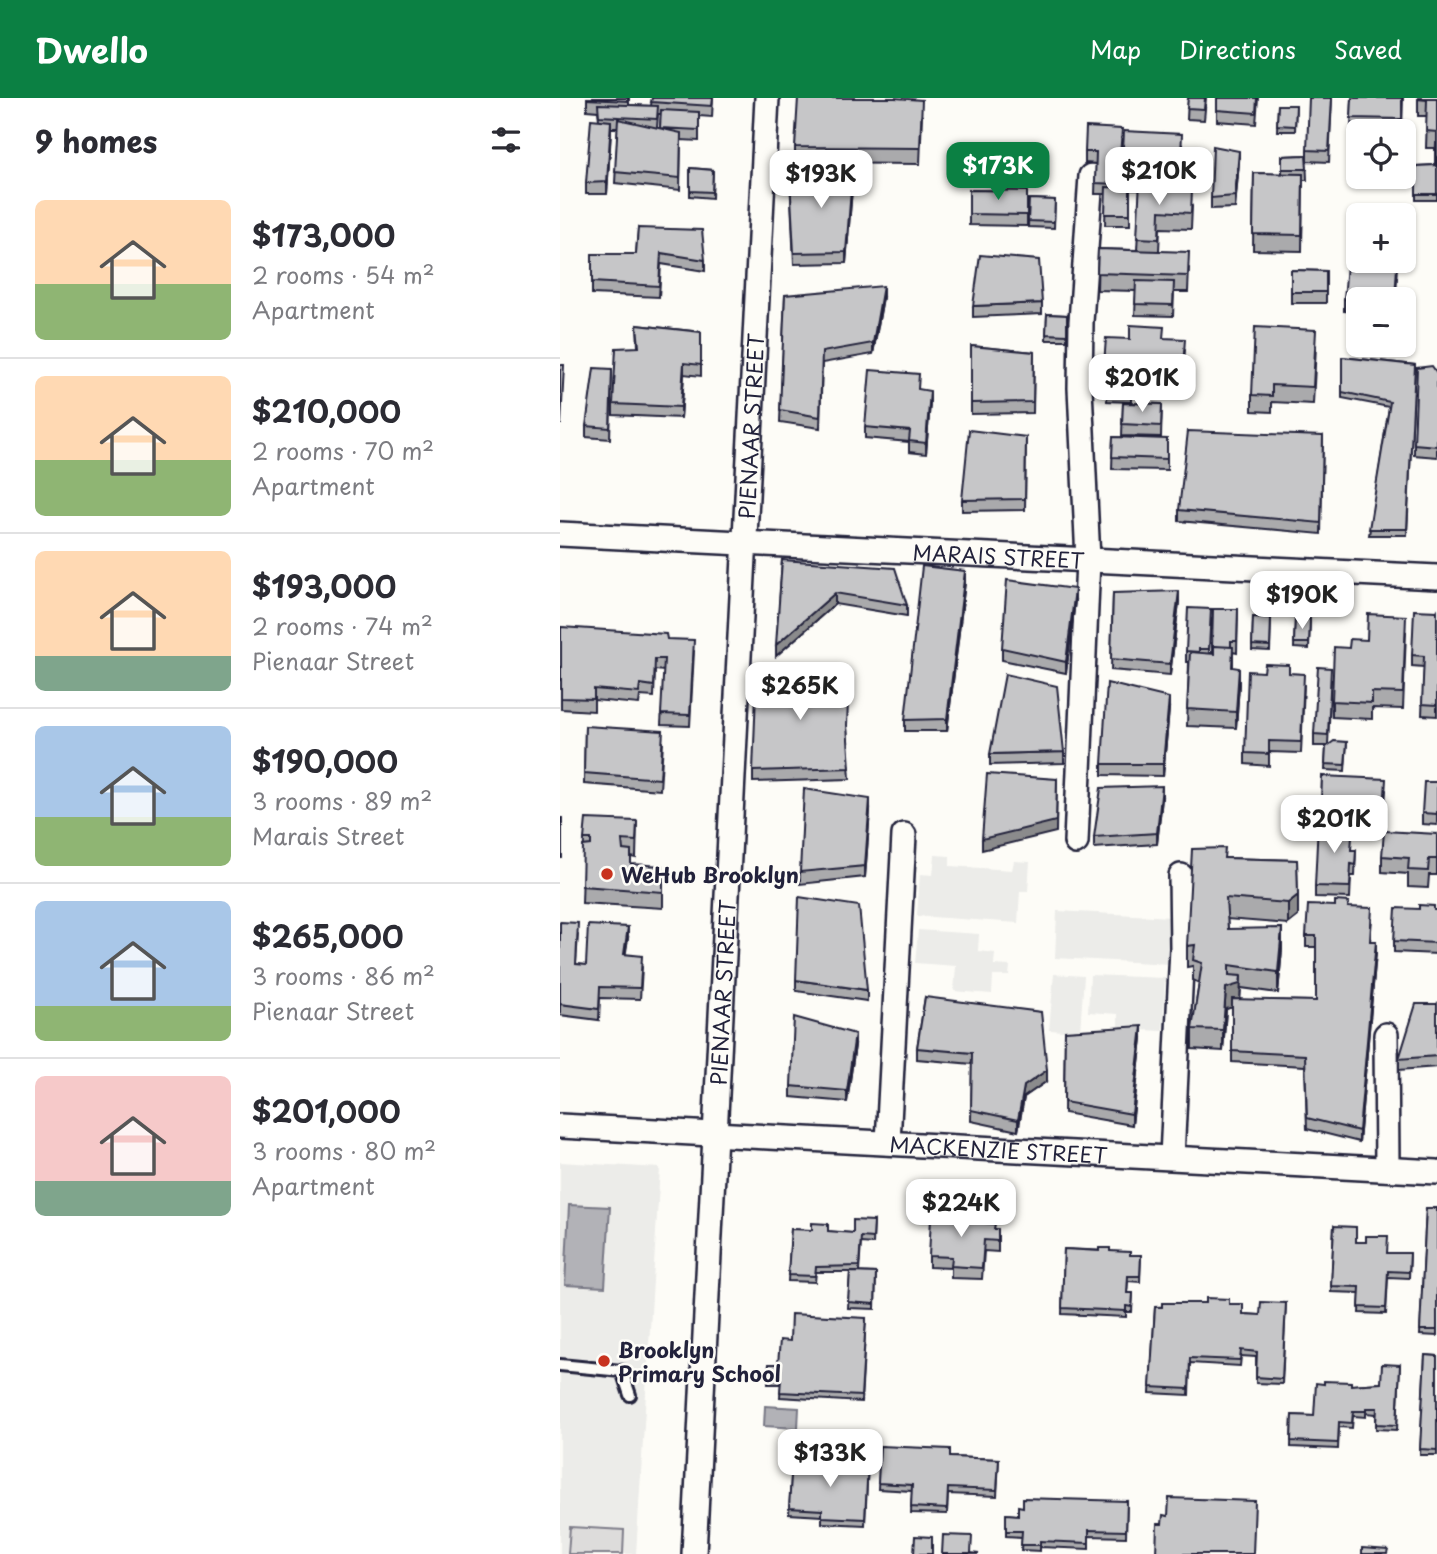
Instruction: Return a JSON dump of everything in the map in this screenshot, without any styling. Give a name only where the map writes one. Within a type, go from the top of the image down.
[{"type":"street","name":"PIENAAR STREET","points":[[694,1554],[767,98]]},
{"type":"street","points":[[1076,842],[1088,560],[1080,375],[1081,321],[1091,176]]},
{"type":"street","name":"MARAIS STREET","points":[[560,534],[1437,578]]},
{"type":"street","points":[[888,1142],[904,835]]},
{"type":"street","points":[[1172,1157],[1182,948],[1181,876]]},
{"type":"street","points":[[1386,1035],[1387,1169]]},
{"type":"street","name":"MACKENZIE STREET","points":[[560,1126],[1437,1172]]},
{"type":"lane","points":[[560,1365],[622,1371],[630,1395]]},
{"type":"shaded area","points":[[935,855],[950,856],[950,866],[1012,870],[1014,861],[1030,862],[1028,891],[1020,891],[1018,923],[917,916],[920,874],[933,875]]},
{"type":"shaded area","points":[[1057,911],[1173,917],[1171,964],[1055,958]]},
{"type":"shaded area","points":[[918,930],[979,934],[978,951],[995,953],[994,965],[1010,966],[1009,976],[993,976],[992,994],[954,991],[956,966],[915,963]]},
{"type":"shaded area","points":[[1054,974],[1084,976],[1080,1032],[1049,1030]]},
{"type":"shaded area","points":[[1090,975],[1165,978],[1163,1031],[1118,1029],[1118,1014],[1088,1012]]},
{"type":"shaded area","name":"Brooklyn Primary School","points":[[560,1162],[660,1168],[636,1554],[560,1554]]},
{"type":"shaded area","points":[[569,1205],[610,1207],[605,1287],[565,1285]]},
{"type":"shaded area","points":[[765,1406],[799,1408],[798,1428],[764,1426]]},
{"type":"shaded area","points":[[570,1527],[624,1530],[623,1554],[568,1554]]},
{"type":"building","points":[[628,98],[628,101],[587,99]]},
{"type":"building","points":[[652,98],[713,98],[712,106],[651,102]]},
{"type":"building","points":[[798,98],[922,100],[920,148],[795,147]]},
{"type":"building","points":[[1188,98],[1205,98],[1204,109],[1187,108]]},
{"type":"building","points":[[1217,98],[1257,98],[1256,113],[1217,110]]},
{"type":"building","points":[[1309,98],[1332,98],[1329,151],[1307,150]]},
{"type":"building","points":[[1352,98],[1402,98],[1402,119],[1351,118]]},
{"type":"building","points":[[1418,98],[1437,98],[1437,132],[1426,131],[1427,100]]},
{"type":"building","points":[[598,104],[658,106],[657,119],[599,116]]},
{"type":"building","points":[[1278,105],[1296,105],[1295,126],[1277,125]]},
{"type":"building","points":[[661,110],[699,112],[699,130],[660,128]]},
{"type":"building","points":[[591,119],[611,121],[607,182],[586,183]]},
{"type":"building","points":[[618,119],[681,133],[680,178],[615,172]]},
{"type":"building","points":[[1086,127],[1122,129],[1118,184],[1095,183],[1096,152],[1085,152]]},
{"type":"building","points":[[1124,131],[1182,134],[1181,155],[1123,152]]},
{"type":"building","points":[[1213,146],[1239,151],[1235,196],[1211,198]]},
{"type":"building","points":[[1306,155],[1307,169],[1282,169],[1282,156]]},
{"type":"building","points":[[1124,156],[1164,158],[1163,180],[1123,178]]},
{"type":"building","points":[[853,165],[846,252],[794,253],[790,177]]},
{"type":"building","points":[[1437,165],[1437,194],[1416,194],[1416,166]]},
{"type":"building","points":[[690,168],[713,170],[712,192],[690,191]]},
{"type":"building","points":[[1254,173],[1303,174],[1302,235],[1253,234]]},
{"type":"building","points":[[1140,181],[1163,183],[1163,189],[1192,190],[1191,213],[1160,211],[1159,239],[1137,238]]},
{"type":"building","points":[[1106,187],[1130,188],[1130,214],[1105,214]]},
{"type":"building","points":[[969,190],[1027,191],[1027,215],[969,214]]},
{"type":"building","points":[[1029,199],[1055,200],[1054,222],[1028,221]]},
{"type":"building","points":[[638,228],[702,230],[705,260],[661,253],[659,286],[592,282],[592,254],[636,254]]},
{"type":"building","points":[[1098,249],[1189,252],[1188,276],[1097,273]]},
{"type":"building","points":[[980,255],[1039,260],[1042,303],[973,306]]},
{"type":"building","points":[[1291,270],[1326,271],[1326,292],[1291,292]]},
{"type":"building","points":[[1346,273],[1397,273],[1396,287],[1346,287],[1344,299]]},
{"type":"building","points":[[1136,281],[1174,282],[1173,305],[1135,304]]},
{"type":"building","points":[[883,286],[873,343],[822,352],[820,417],[780,410],[785,295]]},
{"type":"building","points":[[1047,314],[1067,315],[1067,335],[1046,334]]},
{"type":"building","points":[[637,325],[701,332],[701,365],[684,363],[681,407],[613,404],[616,348],[639,347]]},
{"type":"building","points":[[1130,325],[1164,327],[1163,338],[1185,339],[1182,379],[1131,376],[1131,391],[1107,390],[1108,366],[1104,365],[1106,338],[1130,339]]},
{"type":"building","points":[[1255,327],[1316,330],[1313,387],[1272,385],[1272,396],[1252,395]]},
{"type":"building","points":[[971,346],[1034,352],[1033,402],[971,403]]},
{"type":"building","points":[[1342,357],[1415,365],[1407,529],[1369,529],[1390,402],[1342,392]]},
{"type":"building","points":[[560,365],[564,365],[561,424],[560,424]]},
{"type":"building","points":[[1432,366],[1437,373],[1437,446],[1414,444],[1417,368]]},
{"type":"building","points":[[594,368],[612,369],[610,428],[586,426]]},
{"type":"building","points":[[870,370],[919,374],[918,389],[930,391],[926,443],[909,441],[910,431],[865,427]]},
{"type":"building","points":[[1123,403],[1162,404],[1161,426],[1122,424]]},
{"type":"building","points":[[969,430],[1026,437],[1025,499],[962,500]]},
{"type":"building","points":[[1188,431],[1323,436],[1321,523],[1179,510]]},
{"type":"building","points":[[1113,437],[1167,439],[1167,459],[1112,457]]},
{"type":"building","points":[[782,560],[895,568],[907,605],[835,593],[776,645]]},
{"type":"building","points":[[922,566],[965,571],[947,719],[905,720]]},
{"type":"building","points":[[1007,580],[1075,589],[1066,662],[1002,648]]},
{"type":"building","points":[[1179,591],[1170,664],[1111,659],[1113,593]]},
{"type":"building","points":[[1188,608],[1211,609],[1209,649],[1199,649],[1199,652],[1186,651]]},
{"type":"building","points":[[1213,609],[1238,609],[1237,641],[1231,641],[1231,647],[1214,646],[1212,650]]},
{"type":"building","points":[[1414,610],[1437,611],[1437,705],[1422,704],[1424,656],[1412,655]]},
{"type":"building","points":[[1368,614],[1406,616],[1403,693],[1372,692],[1372,703],[1332,701],[1334,647],[1349,648],[1350,639],[1367,640]]},
{"type":"building","points":[[1253,617],[1271,618],[1270,646],[1252,645]]},
{"type":"building","points":[[1295,618],[1310,619],[1309,643],[1294,643]]},
{"type":"building","points":[[561,627],[666,634],[667,639],[694,640],[690,715],[661,714],[664,659],[655,659],[654,686],[640,684],[639,693],[594,689],[594,699],[561,698]]},
{"type":"building","points":[[1214,646],[1233,647],[1232,667],[1239,668],[1236,712],[1187,709],[1190,652],[1214,654]]},
{"type":"building","points":[[1265,664],[1289,665],[1289,673],[1304,674],[1301,742],[1269,741],[1269,754],[1245,753],[1248,671],[1264,672]]},
{"type":"building","points":[[757,667],[849,679],[847,725],[850,768],[753,771]]},
{"type":"building","points":[[1318,667],[1331,668],[1328,735],[1314,734]]},
{"type":"building","points":[[1005,674],[1057,686],[1064,752],[990,754]]},
{"type":"building","points":[[1107,683],[1169,698],[1163,764],[1102,764]]},
{"type":"building","points":[[585,726],[663,731],[660,779],[584,773]]},
{"type":"building","points":[[1334,741],[1347,742],[1345,765],[1325,764],[1326,747]]},
{"type":"building","points":[[987,774],[1057,779],[1056,821],[982,839]]},
{"type":"building","points":[[1322,776],[1386,779],[1384,811],[1321,808]]},
{"type":"building","points":[[1424,782],[1437,782],[1437,814],[1422,813]]},
{"type":"building","points":[[1162,786],[1157,833],[1094,837],[1101,788]]},
{"type":"building","points":[[804,789],[870,799],[865,866],[800,872]]},
{"type":"building","points":[[562,818],[562,847],[560,847]]},
{"type":"building","name":"WeHub Brooklyn","points":[[586,819],[637,821],[636,841],[622,840],[623,850],[631,851],[631,864],[663,866],[663,892],[582,886],[583,846],[591,845],[591,839],[584,839]]},
{"type":"building","points":[[1318,822],[1353,823],[1351,850],[1356,850],[1355,865],[1351,864],[1350,887],[1315,886]]},
{"type":"building","points":[[1384,831],[1437,834],[1437,859],[1429,859],[1428,871],[1408,870],[1409,858],[1382,856]]},
{"type":"building","points":[[1225,848],[1224,858],[1297,860],[1298,895],[1288,903],[1226,898],[1228,929],[1282,928],[1278,972],[1229,965],[1229,975],[1241,976],[1240,984],[1226,988],[1223,1030],[1192,1029],[1202,963],[1193,960],[1195,945],[1187,946],[1192,849]]},
{"type":"building","points":[[799,897],[859,906],[867,990],[796,980]]},
{"type":"building","points":[[1335,901],[1349,902],[1348,907],[1372,908],[1370,941],[1376,941],[1359,1131],[1307,1118],[1305,1055],[1232,1051],[1232,999],[1316,1001],[1316,936],[1306,936],[1308,905],[1335,906]]},
{"type":"building","points":[[1419,905],[1434,906],[1434,910],[1437,910],[1437,943],[1394,941],[1396,908],[1419,909]]},
{"type":"building","points":[[560,922],[578,923],[576,964],[586,965],[588,925],[628,927],[624,954],[642,956],[640,988],[600,987],[599,1009],[560,1004]]},
{"type":"building","points":[[925,997],[1041,1012],[1047,1070],[1024,1086],[1018,1120],[971,1110],[972,1053],[917,1048]]},
{"type":"building","points":[[1416,1004],[1437,1004],[1437,1056],[1399,1059]]},
{"type":"building","points":[[794,1017],[855,1034],[847,1091],[791,1086]]},
{"type":"building","points":[[1142,1026],[1132,1114],[1064,1102],[1065,1031]]},
{"type":"building","points":[[1426,1208],[1437,1208],[1437,1330],[1420,1330]]},
{"type":"building","points":[[954,1215],[985,1217],[985,1223],[995,1224],[994,1229],[998,1229],[998,1241],[984,1240],[982,1268],[951,1266],[952,1257],[929,1256],[931,1218],[954,1219]]},
{"type":"building","points":[[853,1220],[874,1221],[873,1238],[861,1237],[859,1266],[816,1267],[815,1276],[788,1275],[791,1229],[812,1230],[812,1223],[828,1224],[828,1231],[853,1233]]},
{"type":"building","points":[[1334,1226],[1356,1227],[1356,1242],[1366,1242],[1366,1236],[1388,1236],[1387,1253],[1410,1253],[1409,1272],[1388,1271],[1386,1308],[1359,1307],[1360,1287],[1331,1286]]},
{"type":"building","points":[[1099,1248],[1141,1255],[1140,1276],[1128,1276],[1127,1293],[1133,1293],[1132,1307],[1126,1306],[1126,1311],[1062,1308],[1064,1249],[1099,1251]]},
{"type":"building","points":[[850,1272],[876,1273],[875,1304],[848,1302]]},
{"type":"building","points":[[1206,1298],[1229,1299],[1229,1304],[1243,1304],[1243,1314],[1260,1315],[1261,1302],[1286,1303],[1282,1379],[1256,1377],[1257,1352],[1241,1350],[1240,1360],[1190,1358],[1189,1389],[1150,1387],[1155,1307],[1162,1307],[1162,1303],[1206,1303]]},
{"type":"building","points":[[791,1314],[866,1318],[861,1396],[780,1392],[781,1379],[768,1378],[769,1364],[778,1364],[780,1340],[790,1341]]},
{"type":"building","points":[[1425,1355],[1437,1356],[1437,1450],[1420,1449]]},
{"type":"building","points":[[1382,1364],[1400,1365],[1397,1425],[1376,1424],[1377,1408],[1366,1408],[1366,1411],[1353,1411],[1352,1423],[1339,1422],[1338,1443],[1291,1441],[1292,1415],[1314,1416],[1316,1383],[1381,1383]]},
{"type":"building","points":[[880,1446],[950,1449],[950,1457],[999,1459],[997,1490],[948,1488],[947,1509],[911,1507],[912,1485],[878,1483]]},
{"type":"building","points":[[792,1460],[816,1461],[815,1466],[844,1467],[844,1461],[868,1462],[865,1519],[822,1517],[822,1510],[789,1508]]},
{"type":"building","points":[[1023,1498],[1127,1501],[1126,1531],[1089,1530],[1089,1543],[1040,1541],[1040,1545],[1021,1545],[1022,1531],[1006,1531],[1006,1514],[1018,1515],[1018,1506],[1023,1507]]},
{"type":"building","points":[[1169,1498],[1255,1501],[1253,1554],[1156,1554],[1157,1524],[1162,1524],[1163,1515],[1168,1516]]},
{"type":"building","points":[[943,1535],[972,1536],[971,1553],[979,1554],[942,1554]]},
{"type":"building","points":[[915,1536],[932,1537],[932,1554],[914,1554]]},
{"type":"building","points":[[1362,1548],[1388,1550],[1387,1554],[1362,1554]]},
{"type":"place","name":"WeHub Brooklyn","points":[[607,874]]},
{"type":"place","name":"Brooklyn Primary School","points":[[604,1361]]}]
